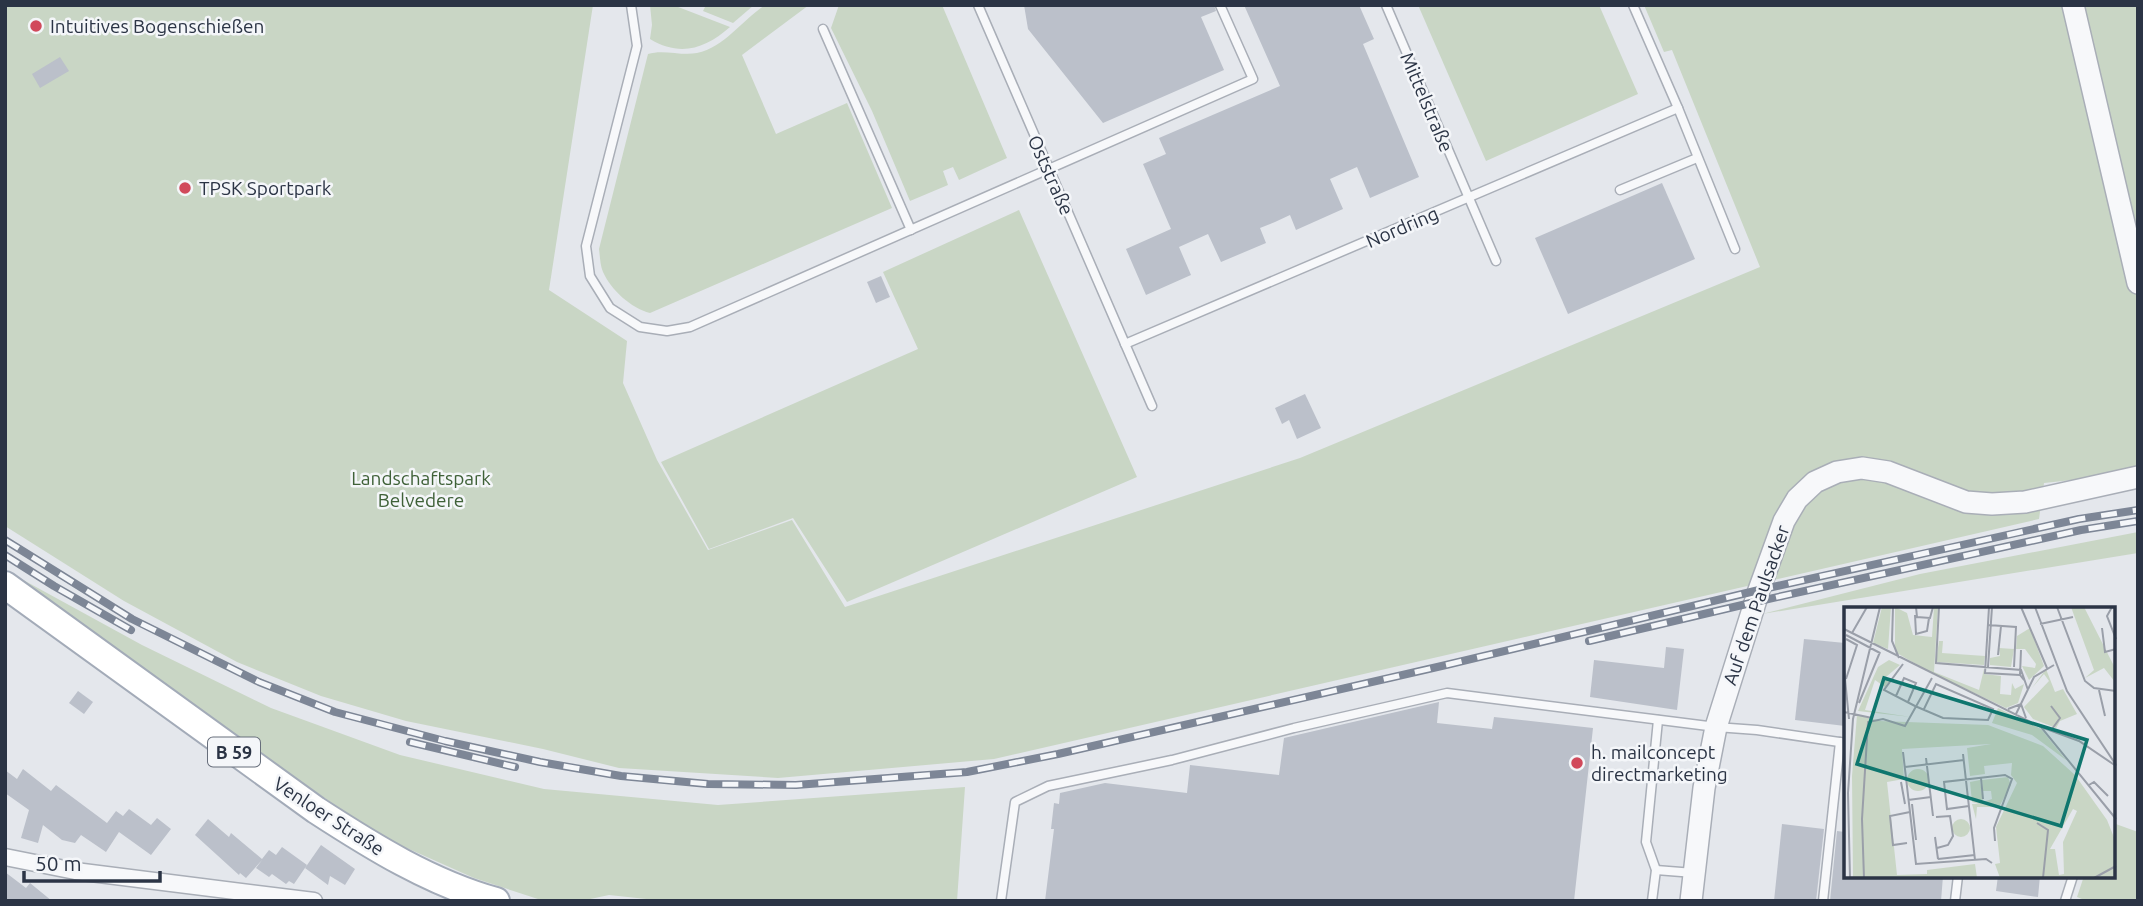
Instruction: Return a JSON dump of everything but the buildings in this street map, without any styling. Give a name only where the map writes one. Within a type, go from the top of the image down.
[{"type":"main road","name":"Venloer Straße","points":[[5,585],[316,810],[414,869],[482,899]]},
{"type":"street","points":[[2073,5],[2138,283]]},
{"type":"street","name":"Auf dem Paulsacker","points":[[1690,901],[1704,788],[1716,727],[1755,602],[1784,521],[1797,499],[1815,482],[1837,472],[1862,468],[1888,472],[1966,502],[1992,504],[2025,502],[2137,478]]},
{"type":"street","points":[[5,857],[75,871],[314,901]]},
{"type":"lane","points":[[631,5],[637,46],[586,246],[590,276],[610,307],[640,327],[667,331],[690,327],[1253,79],[1220,5]]},
{"type":"lane","name":"Oststraße","points":[[978,5],[1152,406]]},
{"type":"lane","name":"Mittelstraße","points":[[1386,5],[1496,261]]},
{"type":"lane","points":[[1633,5],[1735,249]]},
{"type":"lane","points":[[823,29],[911,230]]},
{"type":"lane","name":"Nordring","points":[[1125,344],[1678,108]]},
{"type":"lane","points":[[1620,190],[1698,158]]},
{"type":"lane","points":[[1001,901],[1015,802],[1048,786],[1172,760],[1294,728],[1447,693],[1757,730],[1843,743],[1823,901]]},
{"type":"lane","points":[[1652,901],[1656,870],[1646,842],[1658,720]]},
{"type":"lane","points":[[1656,870],[1694,873]]},
{"type":"lane","points":[[1955,901],[1958,878]]},
{"type":"lane","points":[[2065,901],[2072,878]]},
{"type":"green space","name":"Landschaftspark Belvedere","points":[[5,5],[593,5],[549,290],[627,341],[623,383],[657,460],[708,550],[792,520],[845,607],[1300,458],[1760,267],[1672,50],[1664,52],[1644,5],[2138,5],[2138,473],[2044,483],[2039,519],[994,759],[778,778],[619,768],[543,749],[406,721],[321,696],[237,662],[124,601],[5,526]]},
{"type":"green space","points":[[650,5],[673,5],[730,27],[711,41],[692,48],[661,45],[650,39]]},
{"type":"green space","points":[[706,5],[754,5],[733,23],[703,11]]},
{"type":"green space","points":[[765,5],[809,5],[742,55],[776,134],[847,103],[892,208],[650,313],[643,311],[629,303],[611,285],[602,269],[599,249],[648,54],[691,54],[707,50],[725,39]]},
{"type":"green space","points":[[839,5],[942,5],[1007,158],[959,180],[953,167],[943,171],[948,185],[910,201],[872,111],[831,28]]},
{"type":"green space","points":[[1418,5],[1599,5],[1638,94],[1486,161]]},
{"type":"green space","points":[[1019,210],[1137,477],[847,602],[793,518],[709,549],[661,462],[918,349],[883,272]]},
{"type":"green space","points":[[2138,532],[2138,553],[1762,614],[1920,574]]},
{"type":"green space","points":[[5,570],[142,645],[271,708],[400,755],[544,789],[718,805],[965,787],[957,901],[665,901],[609,895],[581,901],[544,901],[474,878],[382,837],[182,701],[5,573]]},
{"type":"green space","points":[[2115,824],[2138,832],[2138,901],[2087,901],[2077,897],[2083,878],[2115,878]]},
{"type":"railway","points":[[5,540],[132,619],[259,682],[335,712],[445,741],[621,776],[708,784],[796,785],[967,772],[1058,754],[1759,590],[2079,519],[2138,510]]},
{"type":"railway","points":[[1589,641],[2081,530],[2138,521]]},
{"type":"railway","points":[[5,555],[131,630]]},
{"type":"railway","points":[[410,742],[515,767]]},
{"type":"place","name":"Intuitives Bogenschießen","points":[[36,26]]},
{"type":"place","name":"TPSK Sportpark","points":[[185,188]]},
{"type":"place","name":"h. mailconcept directmarketing","points":[[1577,763]]}]
